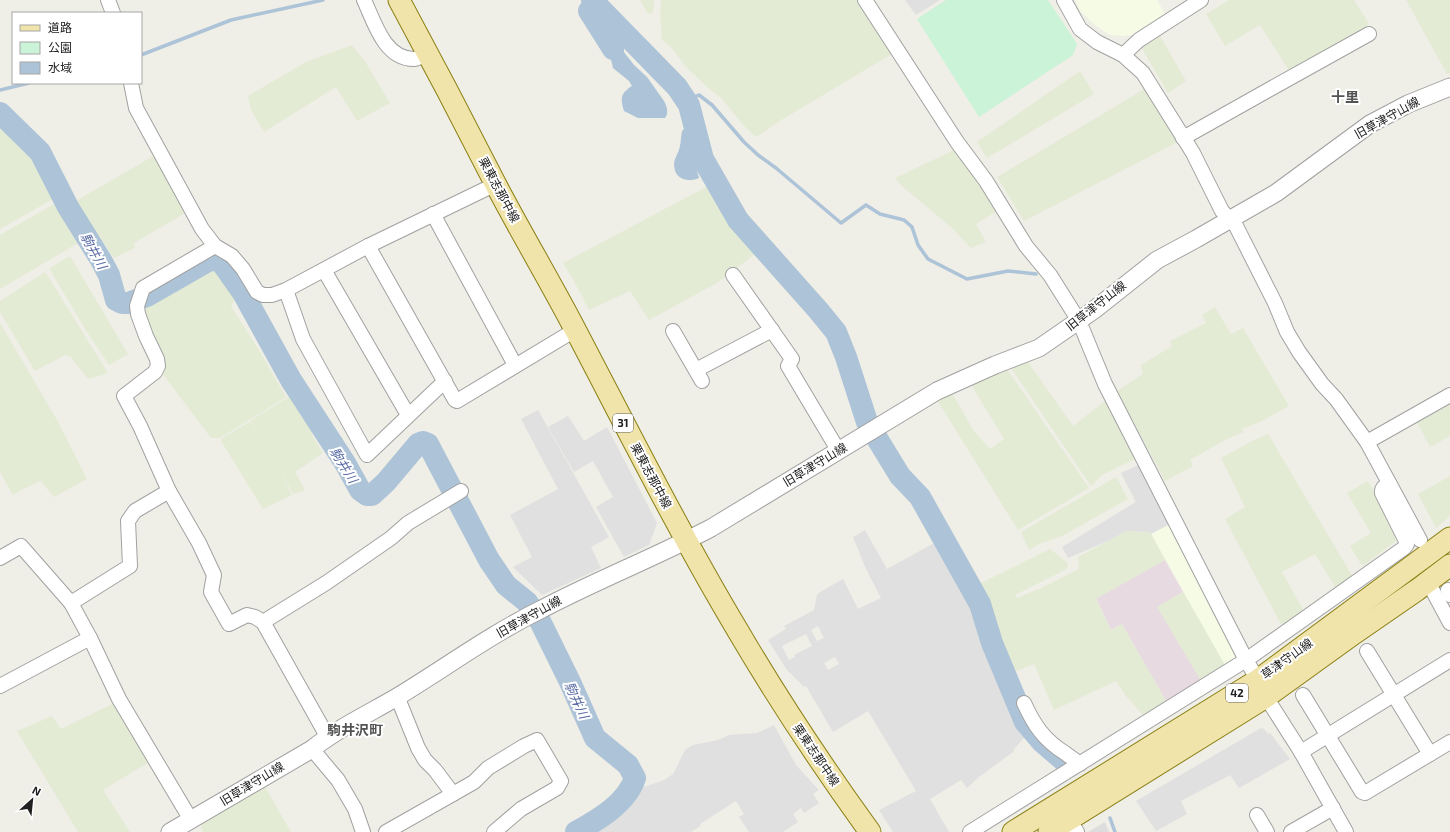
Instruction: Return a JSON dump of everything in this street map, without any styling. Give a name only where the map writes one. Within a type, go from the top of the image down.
[{"type":"main road","name":"栗東志那中線","points":[[399,0],[686,541],[738,632],[788,714],[832,780],[870,832]]},
{"type":"main road","name":"草津守山線","points":[[1049,832],[1073,826],[1262,689],[1450,538]]},
{"type":"main road","name":"草津守山線","points":[[1014,832],[1262,689],[1352,635],[1450,565]]},
{"type":"street","points":[[364,0],[378,30],[392,50],[400,56],[415,60],[428,53]]},
{"type":"street","points":[[865,0],[957,142],[986,181],[1026,246],[1050,275],[1079,320],[1105,384],[1246,660],[1301,752],[1346,832]]},
{"type":"street","points":[[1064,0],[1080,29],[1097,42],[1123,55],[1143,73],[1193,153],[1222,211],[1236,226],[1276,303],[1287,332],[1299,352],[1322,384],[1336,399],[1367,442],[1420,540]]},
{"type":"street","points":[[1123,55],[1139,40],[1201,0]]},
{"type":"street","points":[[1183,138],[1369,34]]},
{"type":"street","points":[[131,84],[136,108],[202,229],[215,246],[232,256],[243,269],[257,292],[263,295],[272,295],[286,290],[368,246],[496,184]]},
{"type":"street","name":"旧草津守山線","points":[[170,832],[312,749],[327,736],[397,696],[496,634],[536,612],[711,528],[937,391],[994,365],[1038,348],[1079,320],[1157,260],[1276,193],[1370,124],[1408,104],[1450,86]]},
{"type":"street","points":[[433,214],[515,365]]},
{"type":"street","points":[[215,246],[143,288],[139,299],[138,314],[157,359],[158,366],[155,372],[124,396],[140,426],[169,491],[199,543],[214,574],[211,592],[229,624],[247,615],[255,617],[263,622],[327,736]]},
{"type":"street","points":[[368,246],[455,400],[457,401],[575,330]]},
{"type":"street","points":[[324,270],[408,415]]},
{"type":"street","points":[[733,275],[792,359],[788,366],[838,450]]},
{"type":"street","points":[[286,290],[303,339],[367,455],[445,381]]},
{"type":"street","points":[[673,331],[699,376],[772,330]]},
{"type":"street","points":[[1367,442],[1450,395]]},
{"type":"street","points":[[970,832],[1246,660],[1404,548],[1407,544],[1381,490],[1389,483]]},
{"type":"street","points":[[71,603],[130,566],[128,521],[135,511],[169,491]]},
{"type":"street","points":[[263,622],[326,583],[391,538],[408,522],[461,491]]},
{"type":"street","points":[[0,558],[21,546],[71,603],[90,638],[119,699],[192,820]]},
{"type":"street","points":[[1428,582],[1450,624]]},
{"type":"street","points":[[0,686],[90,638]]},
{"type":"street","points":[[1367,651],[1430,754]]},
{"type":"street","points":[[1301,752],[1450,660]]},
{"type":"street","points":[[1303,695],[1362,792],[1365,793],[1450,742]]},
{"type":"street","points":[[397,696],[418,748],[425,760],[435,770],[453,794]]},
{"type":"street","points":[[1024,704],[1033,723],[1045,737],[1080,764]]},
{"type":"street","points":[[386,832],[474,782],[488,768],[524,746],[537,740],[561,781],[557,788],[521,809],[494,832]]},
{"type":"street","points":[[312,749],[338,780],[355,809],[363,832]]},
{"type":"street","points":[[1291,832],[1333,808]]},
{"type":"street","points":[[1257,815],[1267,832]]},
{"type":"shaded area","points":[[640,0],[654,0],[653,13],[648,14]]},
{"type":"shaded area","points":[[661,0],[858,0],[892,54],[783,119],[756,137],[745,127],[721,98],[685,66],[671,47],[662,40],[660,15]]},
{"type":"shaded area","points":[[905,0],[940,0],[916,15]]},
{"type":"shaded area","points":[[1075,0],[1157,0],[1166,16],[1137,34],[1123,36],[1110,35],[1096,26],[1081,12]]},
{"type":"shaded area","points":[[1229,0],[1354,0],[1368,22],[1367,28],[1290,72],[1260,25],[1225,46],[1206,14]]},
{"type":"shaded area","points":[[1406,0],[1450,0],[1450,73],[1447,74]]},
{"type":"shaded area","points":[[1159,34],[1186,81],[1168,93],[1140,45]]},
{"type":"shaded area","points":[[352,45],[366,63],[390,103],[357,121],[336,87],[264,132],[251,110],[248,96],[306,62]]},
{"type":"shaded area","points":[[1080,71],[1094,94],[987,158],[977,142]]},
{"type":"shaded area","points":[[1146,88],[1180,141],[1024,221],[997,177]]},
{"type":"shaded area","points":[[0,125],[21,145],[33,160],[35,159],[55,198],[0,229]]},
{"type":"shaded area","points":[[954,150],[982,185],[997,211],[976,224],[986,242],[971,248],[952,228],[902,186],[895,178]]},
{"type":"shaded area","points":[[155,155],[187,212],[134,243],[135,248],[114,258],[76,201]]},
{"type":"shaded area","points":[[710,185],[734,222],[759,251],[717,283],[649,320],[630,291],[589,310],[563,263]]},
{"type":"shaded area","points":[[54,204],[78,243],[0,289],[0,235]]},
{"type":"shaded area","points":[[70,256],[128,354],[109,365],[87,332],[50,270],[50,268]]},
{"type":"shaded area","points":[[210,269],[214,269],[236,299],[231,306],[259,350],[286,397],[220,438],[211,438],[162,373],[143,308]]},
{"type":"shaded area","points":[[45,272],[108,373],[88,379],[71,357],[65,355],[35,371],[0,312],[0,301]]},
{"type":"shaded area","points":[[1215,307],[1231,334],[1243,328],[1289,406],[1260,422],[1242,429],[1244,432],[1225,440],[1190,460],[1193,466],[1165,481],[1117,391],[1143,374],[1141,365],[1172,346],[1170,341],[1206,323],[1202,315]]},
{"type":"shaded area","points":[[0,323],[57,420],[87,479],[54,497],[41,481],[13,495],[0,472]]},
{"type":"shaded area","points":[[1028,362],[1073,426],[1105,401],[1135,459],[1102,475],[1091,486],[1011,368]]},
{"type":"shaded area","points":[[1007,369],[1089,488],[1018,530],[937,400],[952,393],[974,431],[990,449],[1004,439],[970,383]]},
{"type":"shaded area","points":[[295,393],[318,429],[311,434],[323,453],[295,472],[305,490],[293,494],[251,420]]},
{"type":"shaded area","points":[[1450,398],[1450,436],[1430,447],[1415,419]]},
{"type":"shaded area","points":[[538,410],[609,537],[591,547],[601,568],[542,595],[513,567],[532,557],[510,515],[558,489],[521,419]]},
{"type":"shaded area","points":[[568,416],[584,441],[607,427],[657,523],[649,545],[624,557],[596,507],[613,497],[593,461],[574,472],[548,427]]},
{"type":"shaded area","points":[[251,421],[278,467],[292,495],[263,509],[221,441],[222,438]]},
{"type":"shaded area","points":[[1268,434],[1353,577],[1337,590],[1315,554],[1282,572],[1305,613],[1283,628],[1225,519],[1245,507],[1221,458]]},
{"type":"shaded area","points":[[1139,465],[1170,524],[1151,534],[1150,532],[1126,531],[1108,541],[1068,558],[1062,547],[1136,502],[1121,473]]},
{"type":"shaded area","points":[[1450,476],[1450,516],[1436,528],[1418,494]]},
{"type":"shaded area","points":[[1116,477],[1128,499],[1062,536],[1039,544],[1029,550],[1021,532]]},
{"type":"shaded area","points":[[1368,481],[1400,538],[1364,565],[1361,564],[1350,546],[1371,533],[1347,493]]},
{"type":"shaded area","points":[[1170,524],[1239,659],[1226,667],[1151,534]]},
{"type":"shaded area","points":[[865,530],[887,569],[938,541],[971,602],[974,601],[988,645],[1020,723],[1028,733],[1013,752],[979,777],[967,788],[961,780],[930,799],[949,832],[893,832],[879,810],[916,791],[868,711],[833,732],[806,686],[804,687],[787,670],[768,640],[786,629],[784,626],[814,610],[817,595],[843,579],[858,609],[881,598],[866,569],[853,537]],"holes":[[[818,626],[824,638],[817,641],[811,630]],[[806,634],[812,646],[794,655],[795,657],[789,660],[782,646]],[[835,657],[839,664],[828,670],[824,663]]]},
{"type":"shaded area","points":[[1126,531],[1150,532],[1165,560],[1096,599],[1111,630],[1122,624],[1166,701],[1143,715],[1126,696],[1116,681],[1054,710],[1034,664],[1012,673],[979,584],[1050,549],[1068,563],[1067,569],[1015,595],[1017,598],[1079,569],[1078,557]]},
{"type":"shaded area","points":[[1165,560],[1183,592],[1158,607],[1201,681],[1166,701],[1122,624],[1111,630],[1096,598]]},
{"type":"shaded area","points":[[1183,592],[1226,667],[1201,681],[1157,607]]},
{"type":"shaded area","points":[[116,702],[151,761],[103,790],[130,832],[78,832],[17,731],[52,716],[61,729]]},
{"type":"shaded area","points":[[774,725],[796,765],[819,790],[813,794],[819,803],[804,813],[801,808],[793,814],[798,822],[783,832],[749,832],[739,817],[744,814],[736,801],[700,824],[700,826],[691,832],[590,832],[629,802],[640,787],[664,780],[673,774],[685,750],[693,745],[718,740],[729,735],[757,733]]},
{"type":"shaded area","points":[[1261,728],[1268,734],[1270,733],[1290,759],[1239,788],[1230,775],[1181,801],[1187,814],[1156,831],[1136,801]]},
{"type":"shaded area","points":[[264,785],[291,832],[203,832],[200,823]]},
{"type":"shaded area","points":[[1105,822],[1109,832],[1088,832]]},
{"type":"green space","points":[[946,0],[1048,0],[1077,44],[1073,55],[979,117],[917,19]]},
{"type":"water","points":[[620,47],[634,65],[647,77],[664,101],[667,110],[665,118],[638,118],[624,111],[622,97],[624,92],[632,86],[629,81],[613,68],[609,51]]},
{"type":"water","points":[[684,129],[686,130],[699,178],[690,180],[682,178],[676,173],[674,164],[682,131]]},
{"type":"waterway","points":[[142,55],[231,20],[323,0]]},
{"type":"waterway","points":[[592,0],[677,87],[689,105],[703,159],[738,220],[836,332],[846,357],[867,422],[900,476],[920,497],[980,604],[992,643],[1025,722],[1042,742],[1070,766]]},
{"type":"waterway","points":[[589,11],[613,49]]},
{"type":"waterway","points":[[0,90],[25,84]]},
{"type":"waterway","points":[[687,100],[699,95],[712,105],[744,142],[758,155],[776,168],[841,223],[866,205],[880,214],[904,220],[912,227],[918,245],[928,259],[967,279],[1008,271],[1036,274]]},
{"type":"waterway","name":"駒井川","points":[[0,113],[40,152],[68,207],[109,275],[116,300],[122,303],[128,303],[147,296],[208,261],[219,259],[243,293],[291,380],[345,463],[360,490],[367,495],[372,495],[386,482],[418,444],[423,442],[428,444],[489,560],[506,585],[527,602],[540,621],[595,738],[628,765],[635,778],[626,795],[619,803],[611,810],[576,832]]},
{"type":"waterway","points":[[1110,818],[1115,832]]},
{"type":"district","name":"十里","points":[[1345,97]]},
{"type":"district","name":"駒井沢町","points":[[355,730]]}]
